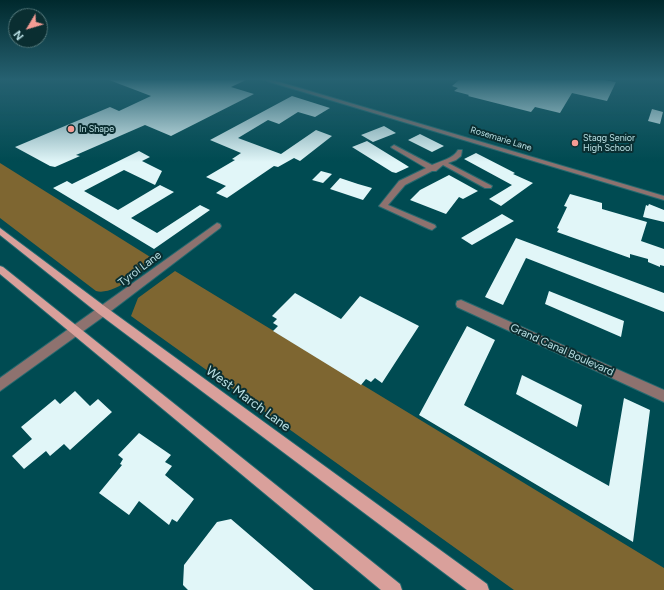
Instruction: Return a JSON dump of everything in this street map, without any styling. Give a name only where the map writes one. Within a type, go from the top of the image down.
[{"type":"main road","name":"West March Lane","points":[[0,231],[103,311],[480,590]]},
{"type":"main road","points":[[0,269],[77,330],[394,590]]},
{"type":"street","name":"Rosemarie Lane","points":[[355,107],[664,198]]},
{"type":"street","points":[[432,227],[383,206],[402,183],[454,159],[459,155],[460,151],[474,142]]},
{"type":"street","points":[[394,146],[433,169]]},
{"type":"street","points":[[447,161],[488,186]]},
{"type":"street","name":"Tyrol Lane","points":[[0,384],[77,330],[217,226]]},
{"type":"street","name":"Grand Canal Boulevard","points":[[461,304],[664,396]]},
{"type":"shaded area","points":[[0,163],[155,260],[135,276],[119,286],[103,292],[96,291],[0,218]]},
{"type":"shaded area","points":[[175,271],[664,568],[664,590],[514,590],[131,316],[138,298]]},
{"type":"building","points":[[110,107],[119,111],[129,107],[229,107],[171,136],[145,125],[76,155],[80,156],[55,167],[50,166],[15,147]]},
{"type":"building","points":[[272,107],[325,107],[330,108],[315,117],[298,112],[279,124],[268,120],[238,138],[281,154],[316,130],[332,136],[300,161],[294,158],[278,167],[274,166],[227,198],[216,193],[226,186],[206,177],[235,160],[232,159],[241,153],[210,140]]},
{"type":"building","points":[[509,107],[564,107],[560,113],[535,107],[531,112]]},
{"type":"building","points":[[652,109],[663,112],[660,124],[648,121]]},
{"type":"building","points":[[384,126],[396,133],[373,142],[361,135]]},
{"type":"building","points":[[420,134],[444,146],[432,152],[408,140]]},
{"type":"building","points":[[367,141],[409,167],[396,173],[392,172],[352,147]]},
{"type":"building","points":[[139,151],[150,157],[142,161],[162,171],[155,185],[124,170],[84,191],[118,210],[160,185],[174,192],[131,218],[157,233],[200,205],[210,210],[154,249],[53,188],[67,181],[72,184]]},
{"type":"building","points":[[476,153],[515,173],[513,174],[533,183],[501,206],[489,199],[512,185],[464,159]]},
{"type":"building","points":[[321,171],[332,174],[323,183],[312,180]]},
{"type":"building","points":[[449,175],[478,191],[463,199],[459,197],[446,214],[410,200],[420,190]]},
{"type":"building","points":[[340,178],[372,188],[363,200],[330,189]]},
{"type":"building","points":[[570,194],[602,203],[602,209],[647,222],[641,241],[664,249],[664,266],[660,265],[660,267],[648,262],[648,259],[630,254],[630,258],[557,232],[559,229],[557,228],[567,207],[564,206]]},
{"type":"building","points":[[649,204],[664,210],[664,222],[643,217],[646,205],[648,206]]},
{"type":"building","points":[[502,214],[514,221],[472,245],[461,238]]},
{"type":"building","points":[[516,238],[664,293],[664,312],[526,258],[503,305],[485,297]]},
{"type":"building","points":[[549,291],[624,321],[621,337],[545,304]]},
{"type":"building","points":[[295,293],[341,319],[360,296],[419,326],[382,383],[375,378],[371,382],[366,379],[361,385],[273,331],[278,326],[273,323],[277,319],[272,316]]},
{"type":"building","points":[[467,326],[495,340],[464,405],[609,486],[624,398],[650,410],[633,542],[419,415]]},
{"type":"building","points":[[522,375],[582,405],[577,427],[516,394]]},
{"type":"building","points":[[75,391],[90,406],[98,399],[112,412],[70,450],[64,444],[50,456],[46,451],[24,469],[12,456],[32,439],[21,427],[55,399],[60,404]]},
{"type":"building","points":[[139,433],[171,455],[165,462],[172,466],[165,475],[194,499],[177,522],[172,519],[169,525],[139,501],[129,515],[99,493],[122,465],[120,464],[123,459],[118,455]]},
{"type":"building","points":[[231,519],[314,590],[188,590],[183,585],[184,565],[217,522]]},
{"type":"place","name":"In Shape","points":[[71,129]]},
{"type":"place","name":"Stagg Senior High School","points":[[575,143]]}]
